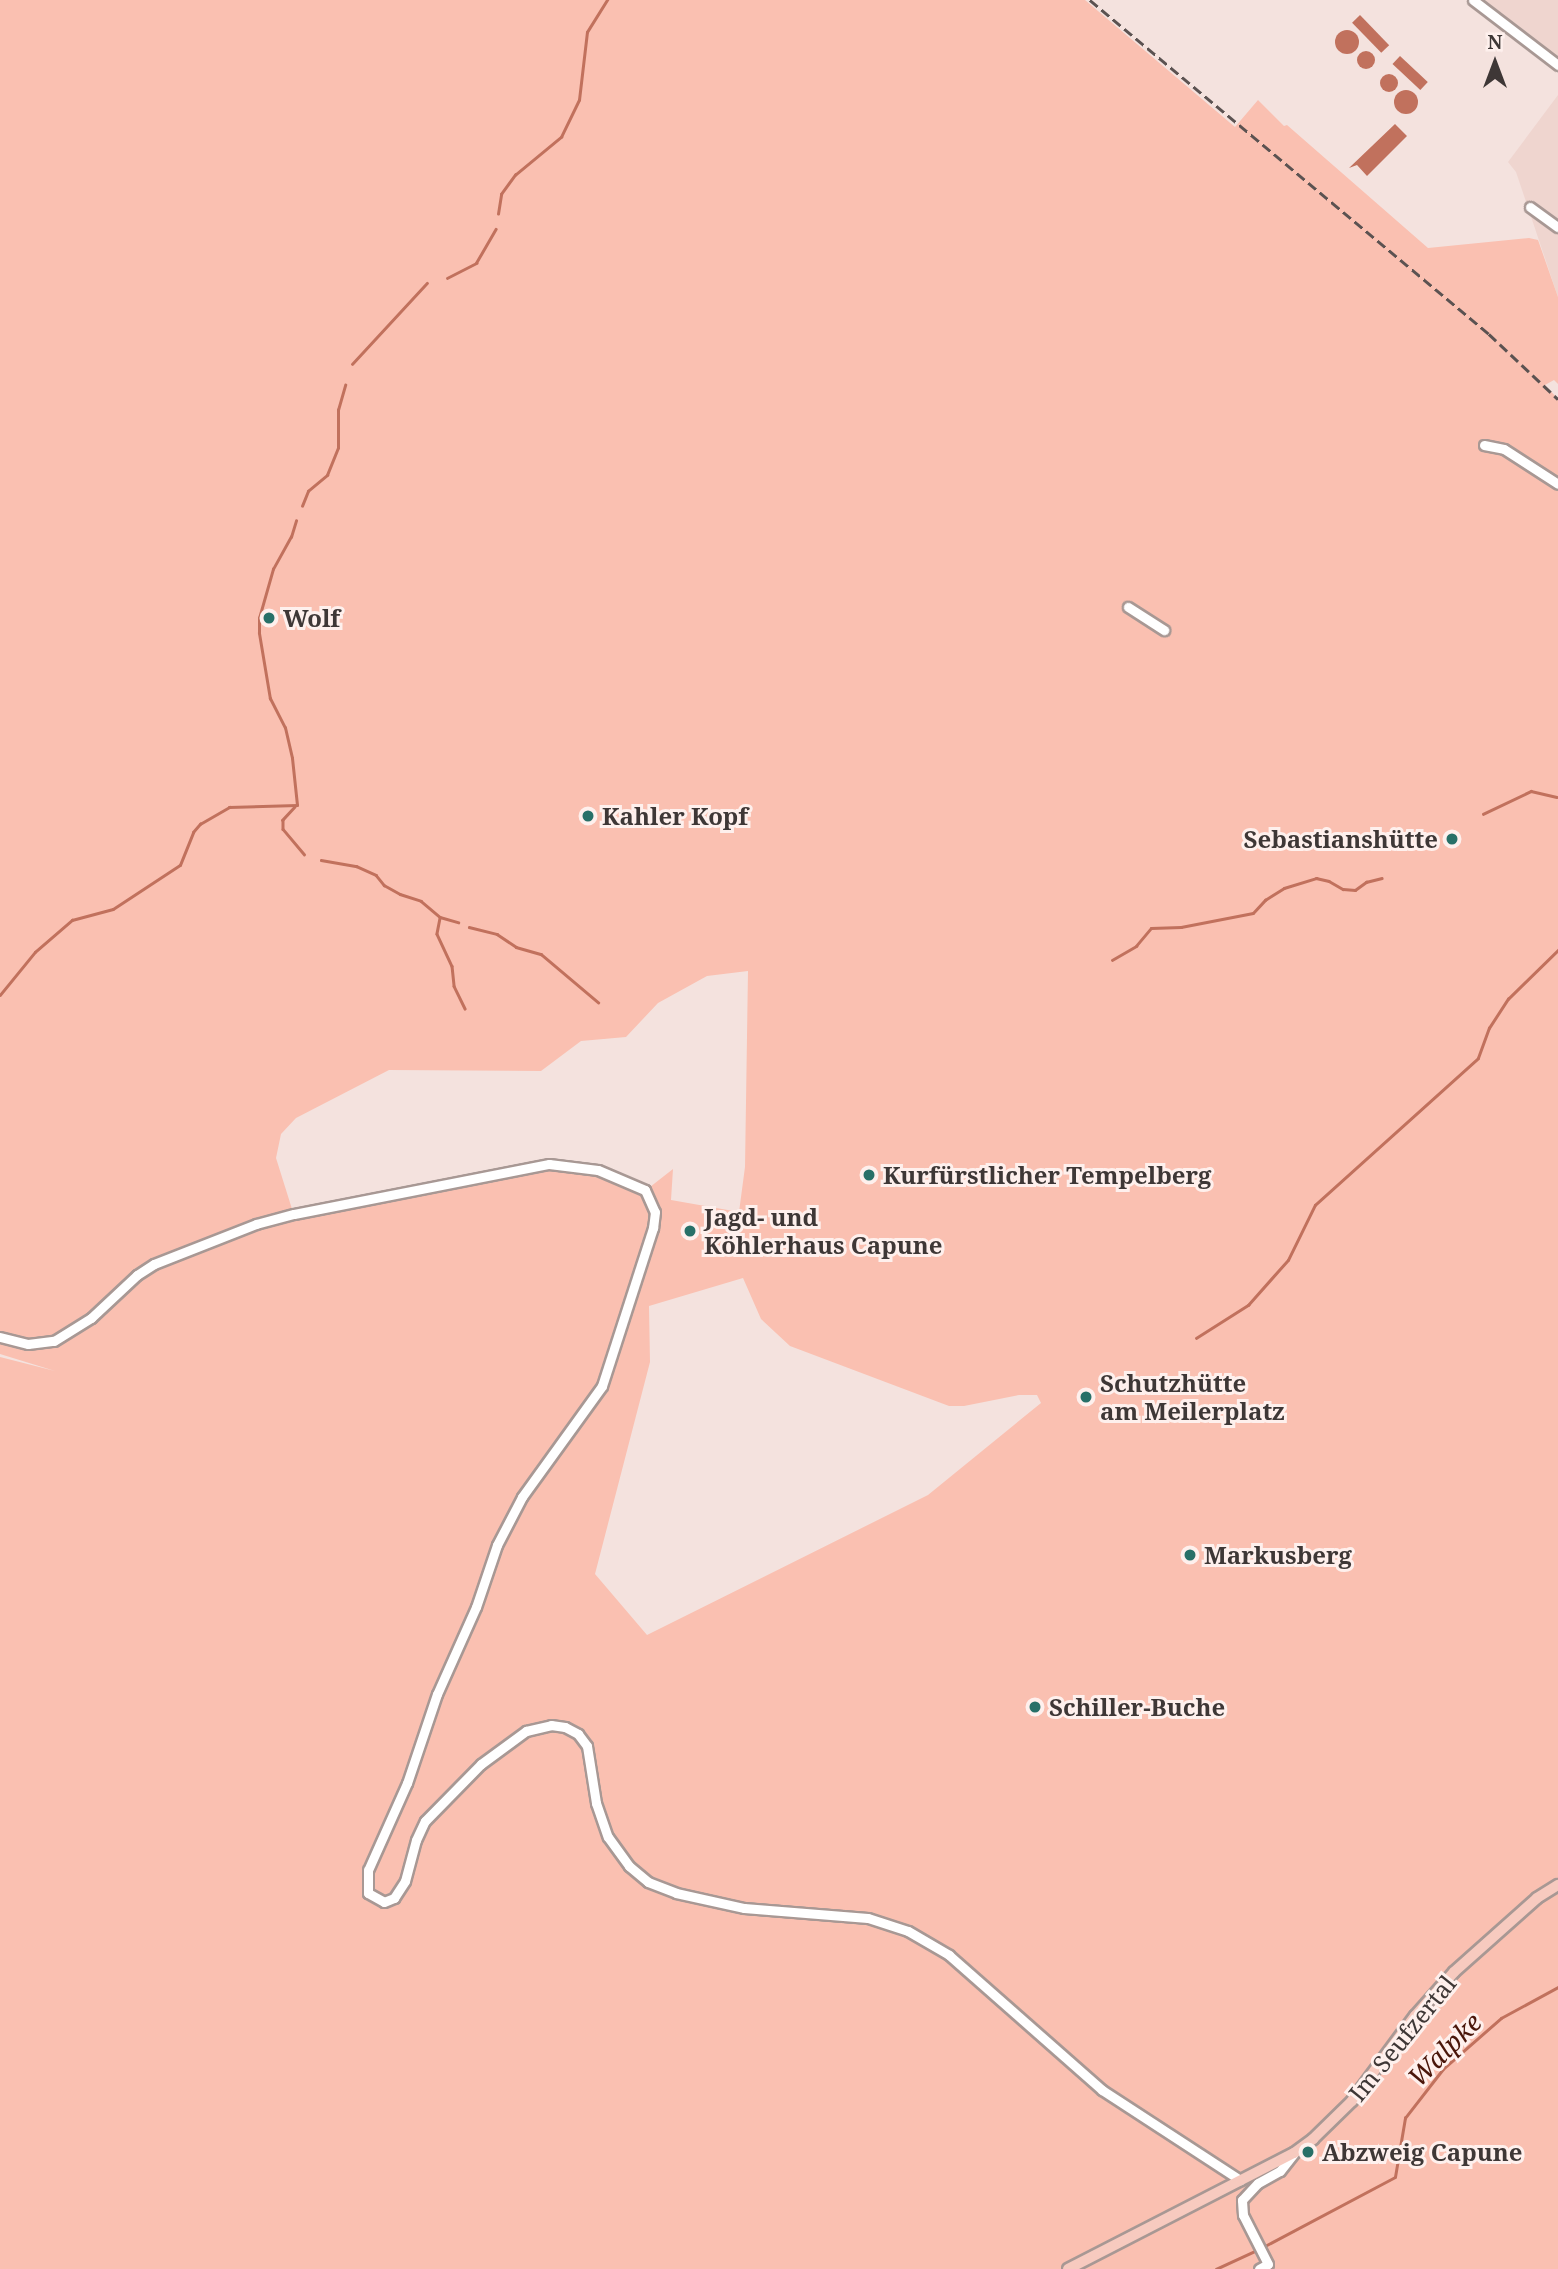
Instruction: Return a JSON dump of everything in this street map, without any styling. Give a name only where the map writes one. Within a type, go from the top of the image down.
[{"type":"main road","name":"Im Seufzertal","points":[[1068,2269],[1294,2152],[1334,2122],[1415,2016],[1454,1972],[1537,1898],[1558,1885]]},
{"type":"street","points":[[1473,0],[1558,65]]},
{"type":"street","points":[[1530,207],[1558,228]]},
{"type":"street","points":[[1484,445],[1504,449],[1558,484]]},
{"type":"street","points":[[1128,607],[1164,630]]},
{"type":"street","points":[[0,1336],[37,1345],[54,1341],[91,1318],[137,1275],[155,1264],[246,1228],[294,1214],[549,1164],[586,1167],[645,1190],[655,1212],[653,1228],[602,1386],[522,1497],[497,1545],[476,1607],[434,1702],[407,1783],[368,1870],[368,1893],[384,1902],[394,1898],[405,1881],[416,1840],[425,1821],[481,1764],[526,1731],[551,1725],[565,1727],[578,1734],[587,1746],[596,1803],[608,1837],[629,1866],[648,1882],[676,1893],[723,1903],[807,1915],[868,1918],[908,1931],[949,1955],[1102,2090],[1240,2180]]},
{"type":"street","points":[[1259,2269],[1268,2264],[1242,2215],[1242,2200],[1253,2187],[1280,2171],[1294,2152]]},
{"type":"shaded area","points":[[0,0],[1085,0],[1235,127],[1258,100],[1284,126],[1287,125],[1428,248],[1529,238],[1538,240],[1558,297],[1558,384],[1554,380],[1545,385],[1558,399],[1558,480],[1503,444],[1485,441],[1558,488],[1558,2269],[0,2269],[0,1357],[55,1371],[0,1354]],"holes":[[[748,971],[745,1167],[739,1212],[671,1200],[673,1169],[650,1187],[611,1171],[563,1160],[539,1160],[406,1191],[292,1209],[276,1158],[281,1134],[296,1118],[389,1070],[541,1071],[581,1041],[626,1037],[658,1003],[707,976]],[[743,1278],[761,1319],[790,1346],[949,1406],[964,1406],[1019,1395],[1037,1395],[1041,1403],[928,1495],[647,1635],[595,1574],[650,1362],[649,1306]]]},
{"type":"shaded area","points":[[1480,0],[1558,0],[1558,58]]},
{"type":"shaded area","points":[[1360,15],[1389,45],[1381,53],[1352,23]]},
{"type":"shaded area","points":[[1347,30],[1355,34],[1359,42],[1355,50],[1347,54],[1339,50],[1335,42],[1339,34]]},
{"type":"shaded area","points":[[1366,51],[1372,54],[1375,60],[1372,66],[1366,69],[1360,66],[1357,60],[1360,54]]},
{"type":"shaded area","points":[[1400,56],[1428,82],[1420,90],[1392,64]]},
{"type":"shaded area","points":[[1389,74],[1395,77],[1398,83],[1395,89],[1389,92],[1383,89],[1380,83],[1383,77]]},
{"type":"shaded area","points":[[1406,90],[1414,94],[1418,102],[1414,110],[1406,114],[1398,110],[1394,102],[1398,94]]},
{"type":"shaded area","points":[[1558,95],[1558,297],[1516,172],[1508,162]]},
{"type":"shaded area","points":[[1395,124],[1407,136],[1367,176],[1357,165],[1349,168]]},
{"type":"waterway","points":[[498,214],[501,194],[515,175],[561,137],[579,100],[587,32],[607,0]]},
{"type":"waterway","points":[[447,278],[476,263],[496,229]]},
{"type":"waterway","points":[[352,364],[427,283]]},
{"type":"waterway","points":[[302,506],[308,491],[327,475],[338,448],[338,410],[345,385]]},
{"type":"waterway","points":[[0,995],[35,952],[72,920],[113,909],[180,865],[193,832],[200,824],[229,807],[297,805],[292,758],[285,728],[270,699],[259,633],[259,618],[273,569],[291,537],[296,521]]},
{"type":"waterway","points":[[1483,814],[1531,791],[1556,797]]},
{"type":"waterway","points":[[295,807],[283,820],[283,829],[304,854]]},
{"type":"waterway","points":[[321,860],[356,866],[376,875],[384,885],[421,901],[440,917],[458,922]]},
{"type":"waterway","points":[[1112,960],[1136,946],[1151,928],[1181,927],[1253,913],[1265,900],[1284,888],[1316,878],[1329,881],[1343,889],[1355,890],[1366,882],[1382,878]]},
{"type":"waterway","points":[[440,918],[437,934],[452,966],[454,986],[465,1009]]},
{"type":"waterway","points":[[469,927],[497,934],[516,947],[541,954],[598,1002]]},
{"type":"waterway","points":[[1196,1338],[1248,1305],[1288,1260],[1315,1205],[1478,1058],[1489,1028],[1508,999],[1558,950]]},
{"type":"waterway","name":"Walpke","points":[[1263,2247],[1395,2177],[1405,2118],[1443,2069],[1501,2018],[1558,1987]]},
{"type":"waterway","name":"Walpke","points":[[1216,2269],[1257,2250]]},
{"type":"railway","points":[[1090,0],[1489,334],[1558,399]]},
{"type":"place","name":"Wolf","points":[[269,618]]},
{"type":"place","name":"Kahler Kopf","points":[[588,816]]},
{"type":"place","name":"Sebastianshütte","points":[[1452,839]]},
{"type":"place","name":"Kurfürstlicher Tempelberg","points":[[869,1175]]},
{"type":"place","name":"Jagd- und Köhlerhaus Capune","points":[[690,1231]]},
{"type":"place","name":"Schutzhütte am Meilerplatz","points":[[1086,1397]]},
{"type":"place","name":"Markusberg","points":[[1190,1555]]},
{"type":"place","name":"Schiller-Buche","points":[[1035,1707]]},
{"type":"place","name":"Abzweig Capune","points":[[1308,2152]]}]
